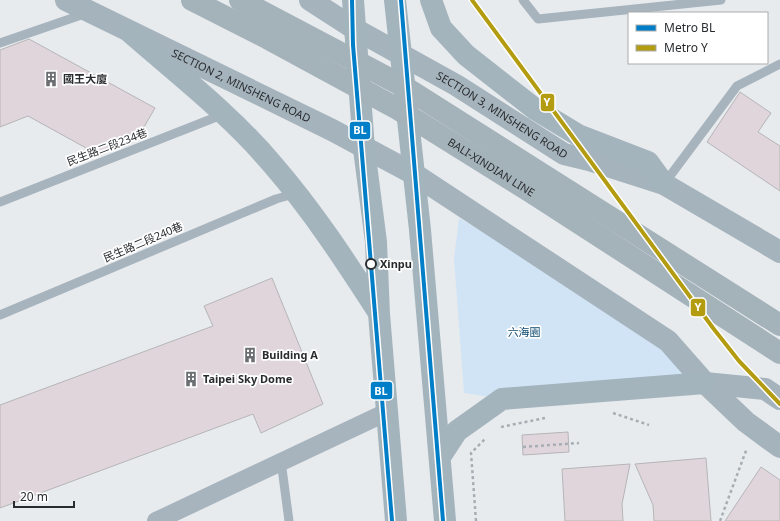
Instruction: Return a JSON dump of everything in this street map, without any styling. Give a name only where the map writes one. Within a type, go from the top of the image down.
[{"type":"highway","name":"BALI-XINDIAN LINE","points":[[192,0],[268,38],[396,108],[780,353]]},
{"type":"highway","name":"BALI-XINDIAN LINE","points":[[240,0],[404,86],[780,325]]},
{"type":"main road","name":"SECTION 2, MINSHENG ROAD","points":[[66,0],[332,130],[364,149],[414,174]]},
{"type":"main road","points":[[310,0],[355,29],[400,52]]},
{"type":"main road","points":[[353,0],[364,149],[376,242],[379,314],[396,521]]},
{"type":"main road","points":[[395,0],[414,174],[445,521]]},
{"type":"main road","points":[[430,0],[442,28],[471,59],[535,109],[578,135],[648,162],[664,184]]},
{"type":"main road","points":[[131,33],[224,114],[272,164],[297,193],[333,242],[379,314]]},
{"type":"main road","name":"SECTION 3, MINSHENG ROAD","points":[[400,52],[456,84],[564,154],[589,160],[664,184],[780,252]]},
{"type":"main road","points":[[414,174],[668,342],[705,383],[746,422],[780,447]]},
{"type":"main road","points":[[440,457],[457,430],[502,399],[705,383],[765,389],[780,398]]},
{"type":"street","points":[[156,521],[182,515],[281,461],[387,412]]},
{"type":"lane","points":[[523,0],[538,19],[721,0]]},
{"type":"lane","points":[[0,43],[90,12]]},
{"type":"lane","points":[[664,184],[737,86],[780,64]]},
{"type":"lane","name":"民生路二段234巷","points":[[0,202],[224,114]]},
{"type":"lane","name":"民生路二段240巷","points":[[0,315],[276,199],[297,193]]},
{"type":"lane","points":[[281,461],[289,521]]},
{"type":"path","points":[[608,411],[649,425]]},
{"type":"path","points":[[496,428],[550,418]]},
{"type":"path","points":[[476,521],[471,453],[487,437]]},
{"type":"path","points":[[720,521],[750,442]]},
{"type":"path","points":[[523,447],[579,443]]},
{"type":"green space","name":"六海園","points":[[459,218],[668,341],[705,383],[502,399],[464,393],[454,259]]},
{"type":"building","name":"國王大廈","points":[[29,39],[155,108],[137,139],[97,154],[28,116],[0,127],[0,50]]},
{"type":"building","points":[[740,92],[771,113],[758,132],[780,146],[780,191],[707,142]]},
{"type":"building","name":"Taipei Sky Dome","points":[[272,278],[323,404],[261,433],[253,414],[0,508],[0,405],[213,326],[204,306]]},
{"type":"building","points":[[568,432],[569,452],[523,455],[522,435]]},
{"type":"building","points":[[706,458],[711,521],[654,521],[653,505],[635,464]]},
{"type":"building","points":[[630,464],[622,504],[623,521],[565,521],[562,469]]},
{"type":"building","points":[[761,467],[780,480],[780,521],[725,521]]},
{"type":"metro line","name":"BL","points":[[352,0],[353,45],[392,521]]},
{"type":"metro line","name":"BL","points":[[401,0],[443,521]]},
{"type":"metro line","name":"Y","points":[[472,0],[713,328],[739,361],[780,404]]},
{"type":"place","name":"國王大廈","points":[[51,79]]},
{"type":"place","name":"Xinpu","points":[[371,264]]},
{"type":"place","name":"Building A","points":[[250,355]]},
{"type":"place","name":"Taipei Sky Dome","points":[[191,379]]}]
